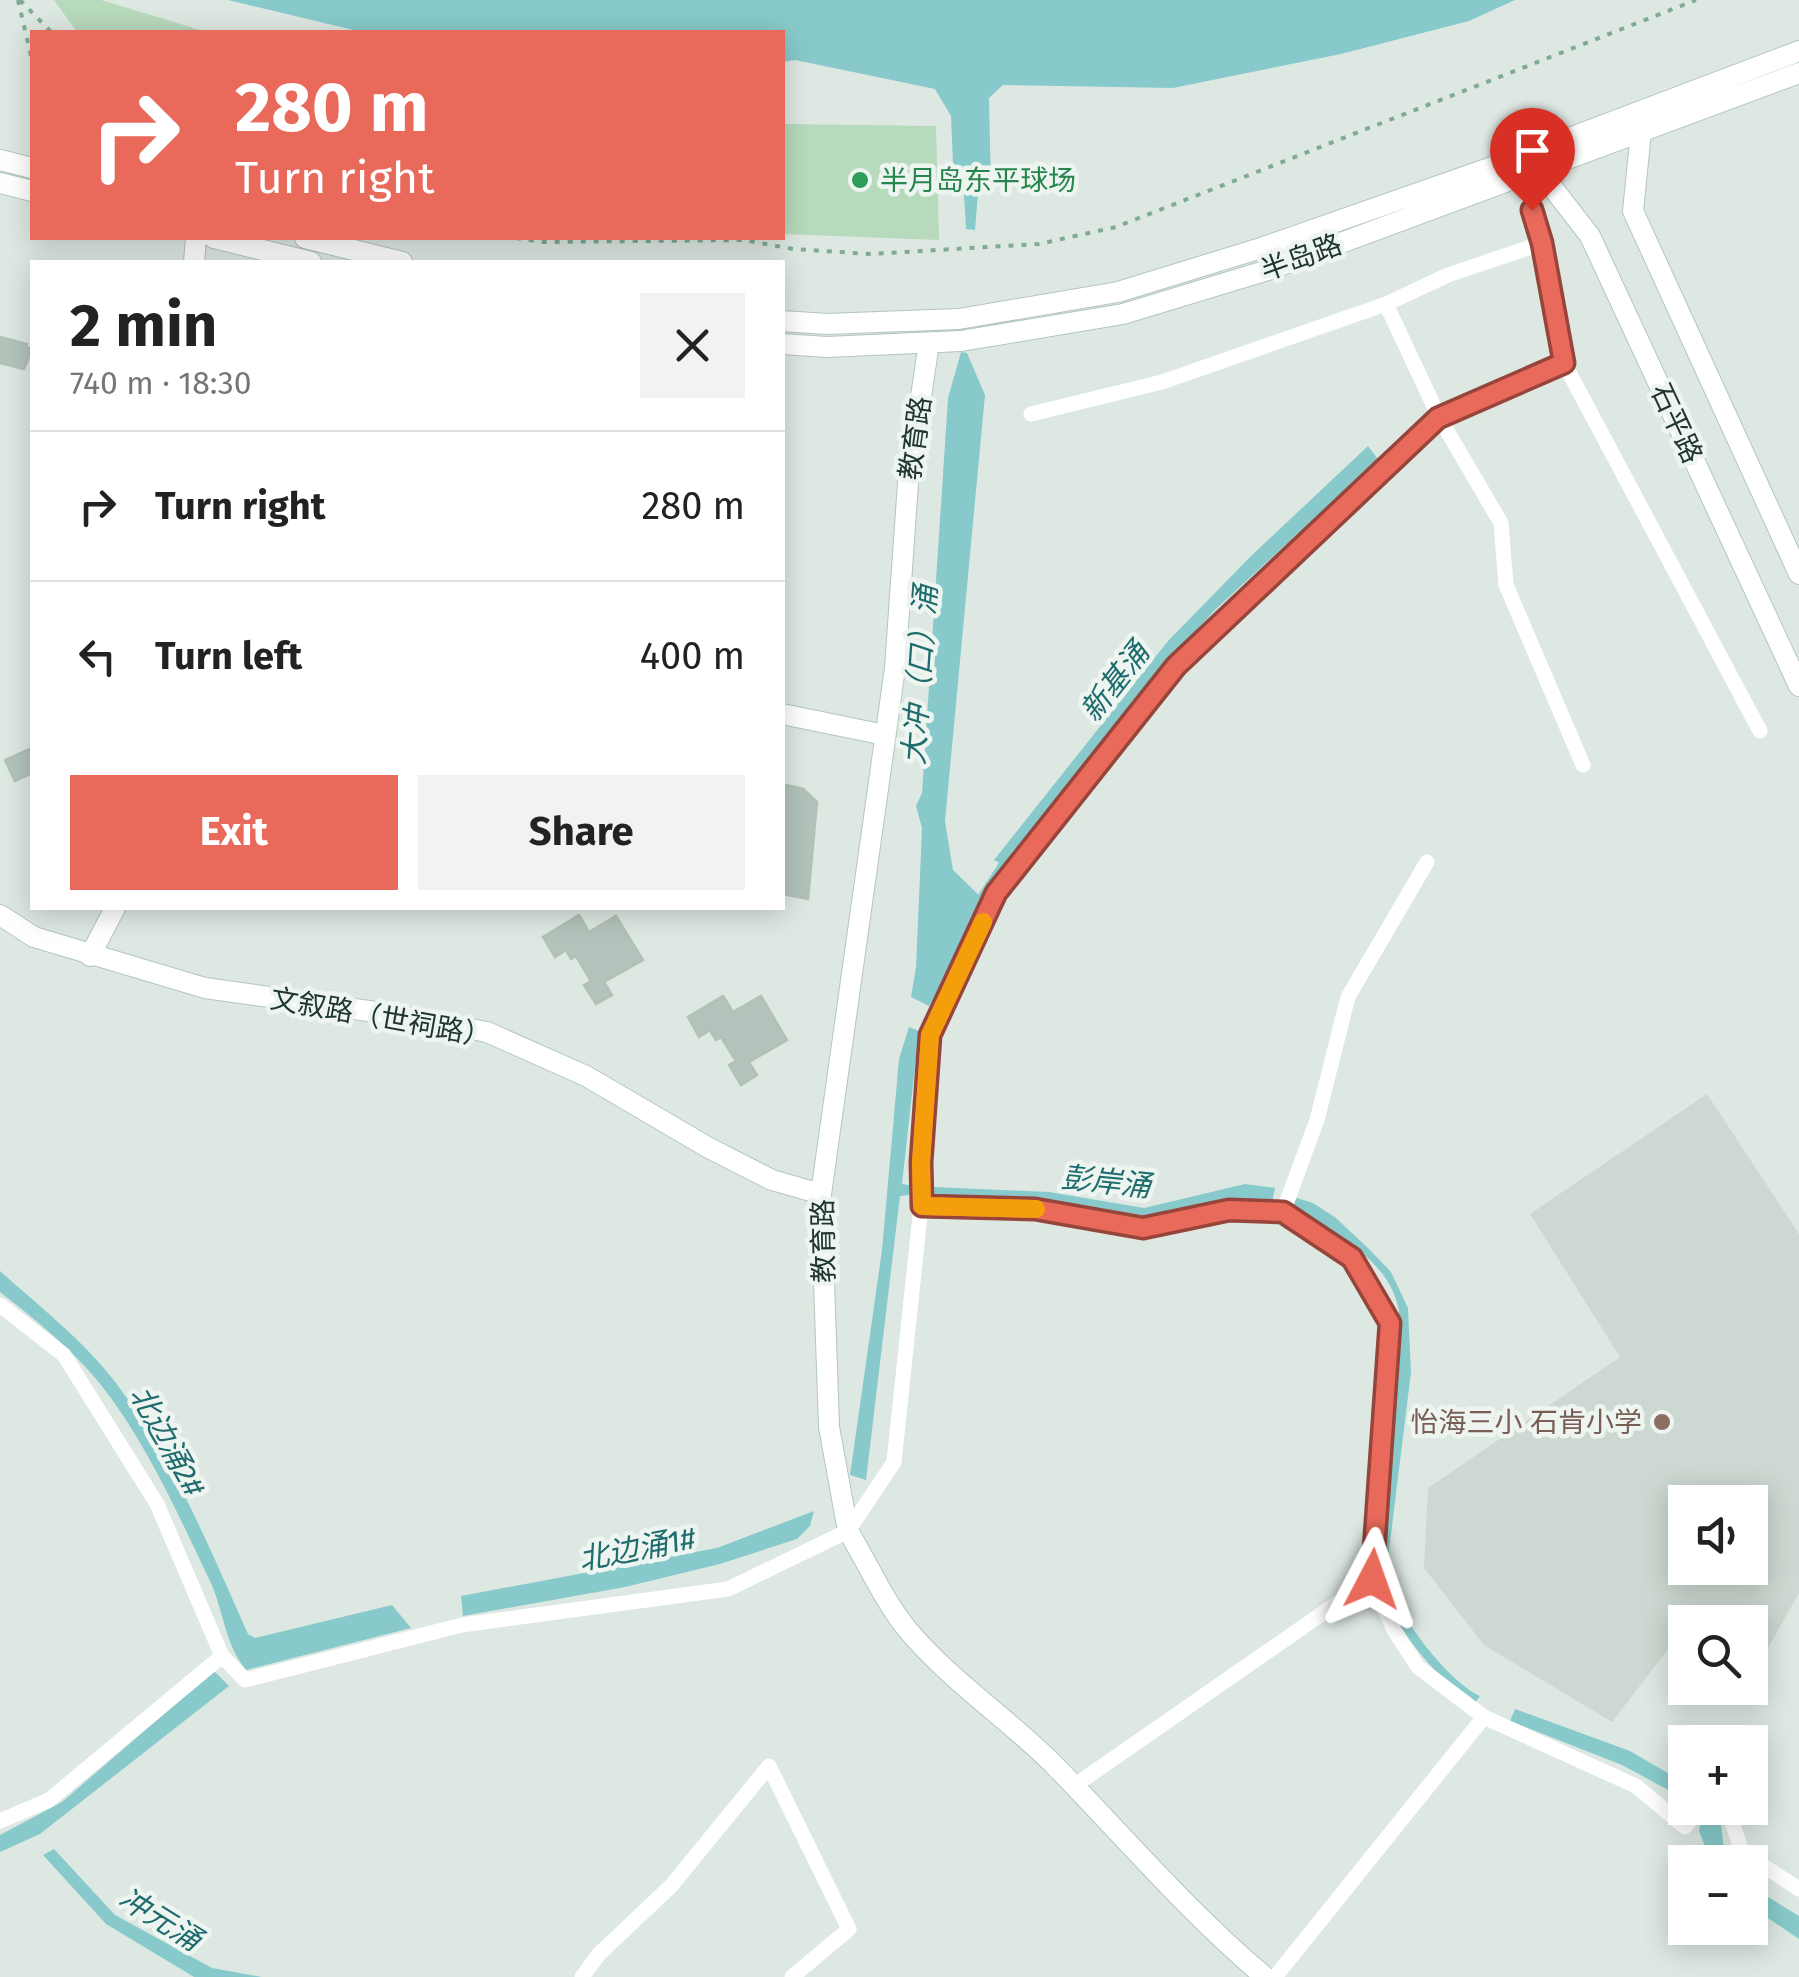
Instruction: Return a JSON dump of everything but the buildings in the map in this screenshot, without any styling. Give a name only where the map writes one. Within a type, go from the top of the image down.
[{"type":"street","name":"半岛路","points":[[785,321],[827,324],[959,319],[1118,292],[1261,248],[1501,164],[1799,51]]},
{"type":"street","name":"半岛路","points":[[785,344],[827,347],[961,341],[1123,314],[1268,270],[1799,74]]},
{"type":"street","name":"石平路","points":[[1642,132],[1633,210],[1799,574]]},
{"type":"street","points":[[0,160],[30,168]]},
{"type":"street","name":"石平路","points":[[1530,173],[1590,236],[1799,686]]},
{"type":"street","points":[[1530,173],[1564,363],[1760,731]]},
{"type":"street","points":[[0,183],[30,190]]},
{"type":"street","points":[[222,240],[303,260]]},
{"type":"street","points":[[312,240],[394,260]]},
{"type":"street","points":[[1031,414],[1162,382],[1386,304],[1448,275],[1542,243]]},
{"type":"street","points":[[1386,304],[1438,418],[1501,523],[1506,585],[1583,765]]},
{"type":"street","name":"教育路","points":[[929,343],[908,483],[895,668],[821,1194],[829,1426],[848,1530],[906,1628],[971,1694],[1057,1768],[1128,1846],[1232,1950],[1265,1977]]},
{"type":"street","points":[[0,1306],[64,1355],[157,1504],[222,1656],[245,1680],[462,1625],[728,1589],[848,1530],[894,1462],[922,1206],[921,1162],[930,1035],[996,893],[1176,666],[1438,418],[1564,363]]},
{"type":"street","points":[[785,715],[885,735]]},
{"type":"street","points":[[1283,1212],[1316,1120],[1348,997],[1427,862]]},
{"type":"street","points":[[90,956],[114,910]]},
{"type":"street","name":"文叙路（世祠路）","points":[[0,915],[34,937],[205,988],[487,1032],[586,1076],[772,1180],[821,1194]]},
{"type":"street","points":[[922,1206],[1035,1209],[1143,1228],[1229,1210],[1283,1212],[1352,1258],[1390,1323],[1372,1579],[1387,1618],[1418,1667],[1484,1718],[1636,1786],[1668,1813]]},
{"type":"street","points":[[1074,1786],[1372,1579]]},
{"type":"street","points":[[0,1821],[49,1800],[222,1656]]},
{"type":"street","points":[[1276,1977],[1484,1718]]},
{"type":"street","points":[[582,1977],[599,1954],[671,1886],[768,1766],[848,1929],[792,1977]]},
{"type":"street","points":[[1733,1825],[1742,1852],[1799,1889]]},
{"type":"path","points":[[19,0],[49,30]]},
{"type":"path","points":[[19,0],[30,51]]},
{"type":"path","points":[[530,240],[744,240],[792,250],[870,254],[1039,244],[1116,226],[1696,0]]},
{"type":"shaded area","name":"怡海三小 石肯小学","points":[[1707,1094],[1799,1234],[1799,1593],[1768,1648],[1768,1605],[1668,1605],[1668,1649],[1612,1722],[1484,1645],[1424,1568],[1428,1488],[1620,1357],[1530,1214]]},
{"type":"green space","points":[[54,0],[101,0],[200,30],[76,30]]},
{"type":"green space","name":"半月岛东平球场","points":[[785,124],[936,126],[939,240],[785,234]]},
{"type":"water","points":[[228,0],[1515,0],[1469,21],[1341,54],[1173,88],[1003,85],[989,98],[991,190],[978,193],[975,230],[966,229],[964,194],[954,190],[951,116],[935,89],[795,60],[785,62],[785,30],[354,30]]},
{"type":"water","points":[[961,352],[967,353],[985,395],[945,821],[953,870],[985,901],[982,915],[929,1006],[911,997],[916,967],[922,828],[916,806],[922,793],[948,398]]},
{"type":"water","points":[[1368,446],[1378,459],[1215,610],[1149,682],[1007,867],[994,860],[1168,641]]},
{"type":"water","points":[[909,1027],[919,1031],[902,1184],[909,1185],[909,1195],[900,1196],[866,1480],[850,1475],[882,1250],[899,1059]]},
{"type":"water","points":[[1245,1184],[1275,1188],[1272,1203],[1224,1200],[1149,1221],[1033,1202],[932,1195],[933,1187],[1049,1192],[1144,1208]]},
{"type":"water","points":[[1297,1198],[1336,1218],[1370,1250],[1391,1272],[1408,1308],[1411,1372],[1386,1575],[1399,1607],[1424,1643],[1453,1676],[1480,1696],[1475,1703],[1446,1681],[1417,1650],[1392,1614],[1377,1581],[1400,1327],[1397,1303],[1391,1287],[1369,1259],[1338,1235],[1291,1208]]},
{"type":"water","points":[[0,1271],[90,1353],[136,1412],[189,1505],[248,1634],[255,1638],[392,1605],[411,1628],[246,1670],[233,1649],[209,1579],[132,1430],[78,1359],[0,1292]]},
{"type":"water","points":[[814,1511],[810,1526],[797,1539],[720,1564],[625,1587],[463,1616],[461,1596],[717,1548]]},
{"type":"water","points":[[214,1671],[229,1686],[40,1834],[0,1852],[0,1835],[62,1802]]},
{"type":"water","points":[[1515,1709],[1630,1751],[1668,1773],[1668,1790],[1622,1765],[1510,1721]]},
{"type":"water","points":[[1700,1825],[1721,1825],[1724,1845],[1704,1845]]},
{"type":"water","points":[[54,1849],[115,1915],[212,1968],[262,1977],[194,1977],[106,1924],[43,1855]]},
{"type":"water","points":[[1768,1897],[1799,1916],[1799,1939],[1768,1918]]},
{"type":"waterway","name":"新基涌","points":[[979,898],[1003,861]]},
{"type":"slow traffic","points":[[983,922],[930,1035],[921,1162],[922,1206],[1036,1209]]},
{"type":"place","name":"半月岛东平球场","points":[[860,180]]},
{"type":"place","name":"怡海三小 石肯小学","points":[[1662,1422]]},
{"type":"route","points":[[1372,1579],[1390,1323],[1352,1258],[1283,1212],[1229,1210],[1143,1228],[1035,1209],[922,1206],[921,1162],[930,1035],[996,893],[1176,666],[1438,418],[1564,363],[1542,243],[1532,210]]},
{"type":"water label","name":"大冲（口）涌","points":[[920,675]]},
{"type":"water label","name":"彭岸涌","points":[[1106,1182]]},
{"type":"water label","name":"北边涌2#","points":[[167,1441]]},
{"type":"water label","name":"北边涌1#","points":[[637,1549]]},
{"type":"water label","name":"冲元涌","points":[[160,1919]]}]
